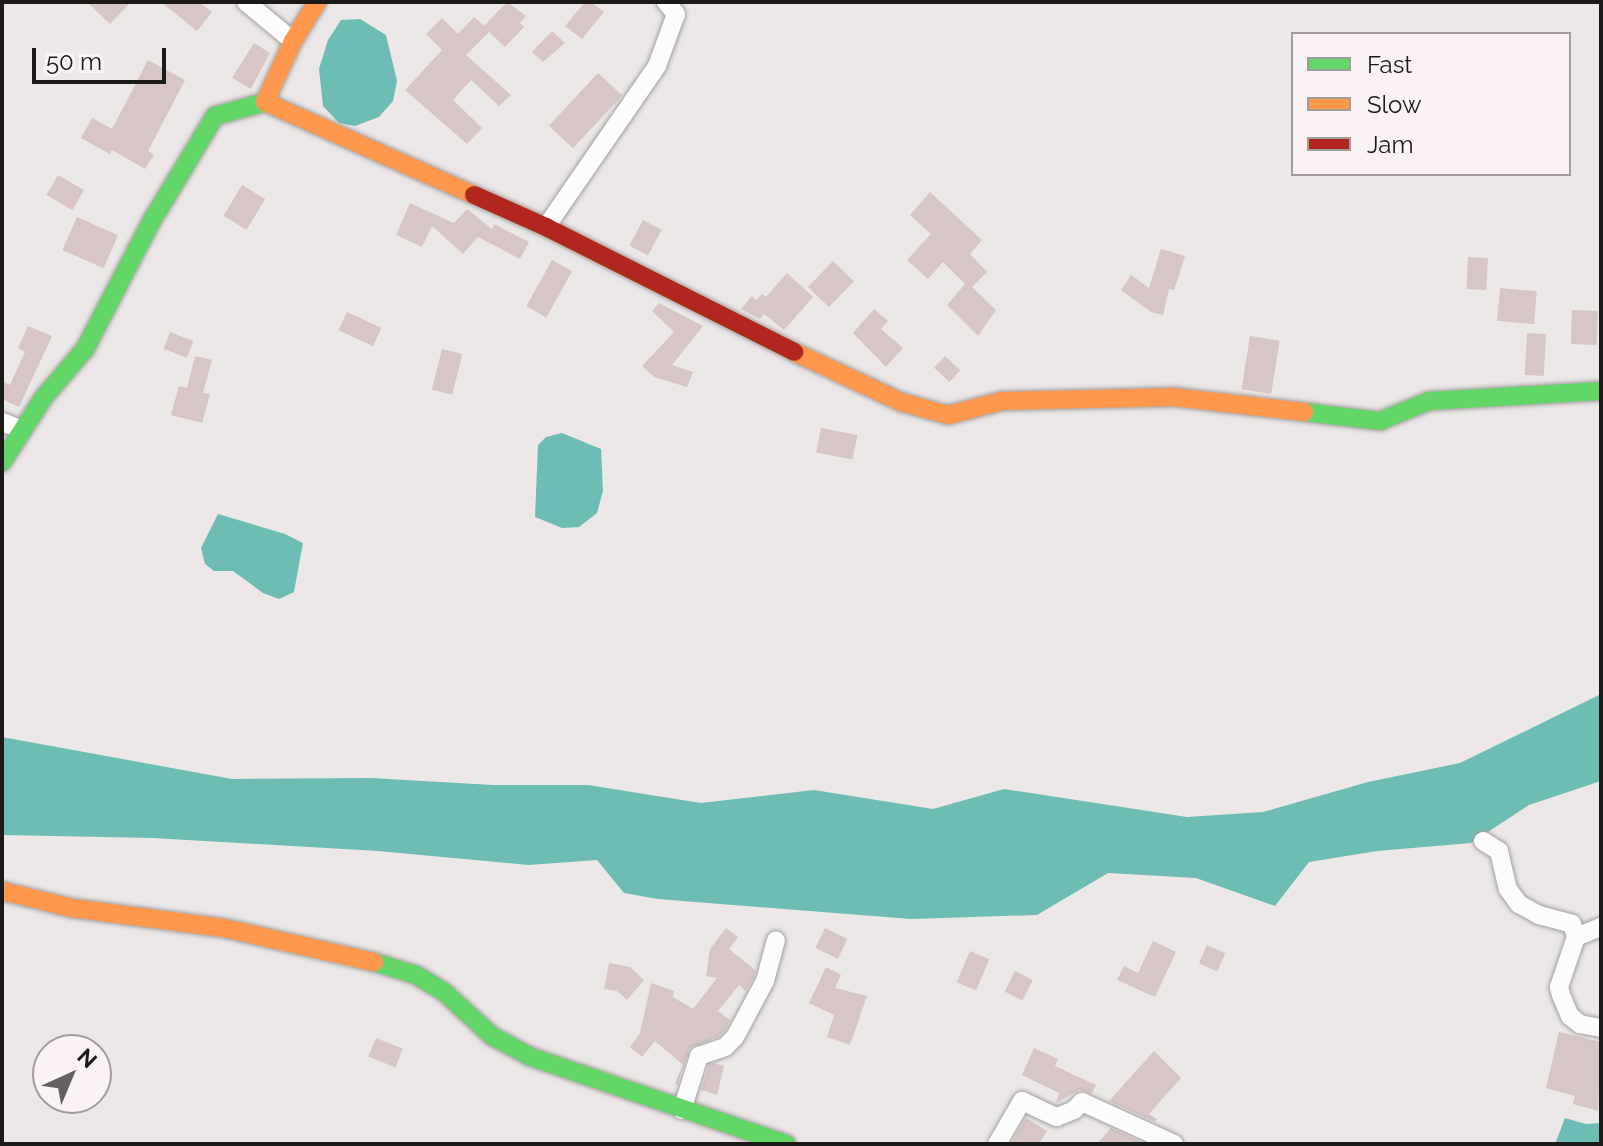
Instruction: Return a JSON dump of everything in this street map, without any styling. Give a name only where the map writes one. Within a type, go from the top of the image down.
[{"type":"street","points":[[246,2],[293,41]]},
{"type":"street","points":[[265,102],[293,41],[317,2]]},
{"type":"street","points":[[546,227],[657,66],[676,14],[666,2]]},
{"type":"street","points":[[2,462],[44,397],[85,349],[151,222],[215,116],[265,102],[546,227],[753,333],[901,402],[948,415],[1002,401],[1174,397],[1380,421],[1429,401],[1601,391]]},
{"type":"street","points":[[2,422],[23,430]]},
{"type":"street","points":[[1483,841],[1499,851],[1508,889],[1519,904],[1539,915],[1572,924],[1576,937],[1559,987],[1561,995],[1570,1016],[1580,1024],[1601,1028]]},
{"type":"street","points":[[2,891],[72,908],[224,928],[386,965],[416,975],[443,991],[492,1036],[531,1057],[787,1144]]},
{"type":"street","points":[[1576,937],[1601,927]]},
{"type":"street","points":[[682,1110],[699,1056],[725,1047],[742,1024],[765,981],[776,940]]},
{"type":"street","points":[[997,1144],[1022,1101],[1057,1117],[1074,1110],[1082,1102],[1174,1144]]},
{"type":"water","points":[[360,19],[386,35],[397,81],[393,101],[379,117],[355,126],[339,123],[323,106],[319,69],[328,40],[341,20]]},
{"type":"water","points":[[562,433],[601,449],[603,491],[597,513],[579,527],[562,528],[535,517],[538,445],[546,437]]},
{"type":"water","points":[[218,514],[285,534],[303,543],[294,592],[279,599],[263,593],[233,571],[214,571],[205,564],[201,548]]},
{"type":"water","points":[[1601,694],[1601,781],[1529,805],[1471,843],[1377,851],[1309,862],[1275,906],[1196,878],[1108,873],[1037,915],[911,919],[658,899],[624,893],[597,860],[529,865],[378,851],[153,838],[2,835],[2,737],[232,779],[371,778],[493,785],[588,785],[701,803],[814,790],[933,809],[1004,789],[1187,817],[1263,812],[1368,782],[1460,763]]},
{"type":"water","points":[[1565,1118],[1586,1124],[1601,1123],[1601,1144],[1555,1144]]},
{"type":"building","points":[[87,2],[131,2],[110,24]]},
{"type":"building","points":[[161,2],[199,2],[212,12],[197,31]]},
{"type":"building","points":[[507,2],[526,16],[520,23],[524,27],[505,47],[489,32],[466,55],[511,95],[499,106],[471,80],[453,100],[482,128],[467,144],[405,90],[442,50],[426,34],[442,18],[458,34],[474,17],[484,26]]},
{"type":"building","points":[[585,2],[591,2],[604,12],[582,39],[565,26]]},
{"type":"building","points":[[552,31],[565,43],[543,62],[532,52]]},
{"type":"building","points":[[254,43],[270,53],[251,89],[232,78]]},
{"type":"building","points":[[148,60],[185,80],[148,151],[154,155],[145,169],[112,150],[110,154],[81,138],[92,118],[112,129]]},
{"type":"building","points":[[598,73],[622,96],[573,148],[549,126]]},
{"type":"building","points":[[58,175],[84,190],[72,210],[47,195]]},
{"type":"building","points":[[242,185],[265,199],[247,230],[223,216]]},
{"type":"building","points":[[930,192],[982,240],[970,254],[987,272],[972,287],[996,310],[978,336],[947,305],[965,284],[943,262],[928,279],[907,260],[931,234],[910,215]]},
{"type":"building","points":[[410,203],[454,223],[467,209],[492,229],[494,224],[529,242],[520,259],[478,237],[463,254],[432,226],[422,247],[396,235]]},
{"type":"building","points":[[77,217],[118,235],[103,268],[62,250]]},
{"type":"building","points":[[643,220],[662,230],[648,255],[629,246]]},
{"type":"building","points":[[1161,249],[1185,256],[1174,290],[1169,289],[1163,315],[1151,312],[1121,290],[1131,275],[1149,288]]},
{"type":"building","points":[[1468,257],[1488,258],[1486,290],[1466,289]]},
{"type":"building","points":[[552,260],[572,271],[546,318],[526,306]]},
{"type":"building","points":[[833,261],[854,281],[829,307],[808,287]]},
{"type":"building","points":[[787,273],[813,297],[784,330],[764,314],[760,319],[741,309],[752,296],[756,300],[762,294],[766,297]]},
{"type":"building","points":[[1500,288],[1537,291],[1534,324],[1497,321]]},
{"type":"building","points":[[659,303],[703,326],[672,365],[693,372],[687,387],[654,377],[642,366],[674,332],[652,311]]},
{"type":"building","points":[[874,309],[888,321],[881,329],[903,348],[886,367],[853,333]]},
{"type":"building","points":[[1572,310],[1598,311],[1597,345],[1571,344]]},
{"type":"building","points":[[347,312],[381,328],[373,346],[339,330]]},
{"type":"building","points":[[28,326],[52,336],[19,407],[2,399],[2,381],[10,385],[25,352],[18,348]]},
{"type":"building","points":[[170,332],[193,341],[187,358],[164,349]]},
{"type":"building","points":[[1527,333],[1546,334],[1544,376],[1525,375]]},
{"type":"building","points":[[1250,336],[1280,341],[1271,394],[1242,389]]},
{"type":"building","points":[[442,349],[462,354],[452,395],[432,390]]},
{"type":"building","points":[[195,356],[212,360],[203,393],[210,394],[202,423],[171,415],[179,386],[187,388]]},
{"type":"building","points":[[945,356],[960,370],[949,382],[934,368]]},
{"type":"building","points":[[821,428],[857,435],[853,460],[816,453]]},
{"type":"building","points":[[726,928],[738,937],[729,949],[755,970],[754,977],[746,991],[739,985],[718,1011],[730,1020],[725,1030],[718,1037],[690,1048],[677,1085],[683,1065],[655,1041],[642,1057],[630,1047],[640,1033],[651,983],[674,991],[673,997],[693,1009],[717,978],[706,976],[710,949]]},
{"type":"building","points":[[825,928],[847,939],[838,959],[815,948]]},
{"type":"building","points":[[1153,941],[1176,952],[1155,997],[1117,980],[1124,966],[1138,973]]},
{"type":"building","points":[[1207,945],[1225,953],[1217,971],[1199,963]]},
{"type":"building","points":[[970,951],[989,959],[976,991],[957,982]]},
{"type":"building","points":[[609,963],[630,967],[644,980],[627,1000],[617,991],[604,989]]},
{"type":"building","points":[[826,967],[841,975],[835,988],[867,996],[850,1045],[827,1037],[834,1015],[809,1003]]},
{"type":"building","points":[[1015,971],[1033,980],[1022,1001],[1005,991]]},
{"type":"building","points":[[1559,1032],[1601,1042],[1598,1111],[1573,1104],[1575,1096],[1546,1088]]},
{"type":"building","points":[[376,1038],[403,1049],[395,1067],[369,1057]]},
{"type":"building","points":[[1034,1048],[1058,1059],[1055,1066],[1096,1085],[1092,1093],[1079,1090],[1056,1103],[1059,1093],[1022,1075]]},
{"type":"building","points":[[1154,1051],[1181,1078],[1149,1114],[1157,1119],[1155,1122],[1109,1101]]},
{"type":"building","points":[[709,1065],[724,1066],[717,1095],[701,1090]]},
{"type":"building","points":[[1026,1118],[1047,1131],[1039,1144],[1011,1144]]},
{"type":"building","points":[[1111,1128],[1145,1144],[1097,1144]]},
{"type":"traffic: fast","points":[[2,462],[44,397],[85,349],[151,222],[215,116],[265,102]]},
{"type":"traffic: fast","points":[[1304,412],[1380,421],[1429,401],[1601,391]]},
{"type":"traffic: fast","points":[[374,962],[416,975],[443,991],[492,1036],[531,1057],[787,1144]]},
{"type":"traffic: slow","points":[[317,2],[293,41],[265,102],[474,195]]},
{"type":"traffic: slow","points":[[794,352],[901,402],[948,415],[1002,401],[1174,397],[1304,412]]},
{"type":"traffic: slow","points":[[2,891],[72,908],[224,928],[374,962]]},
{"type":"traffic: jam","points":[[474,195],[546,227],[794,352]]}]
